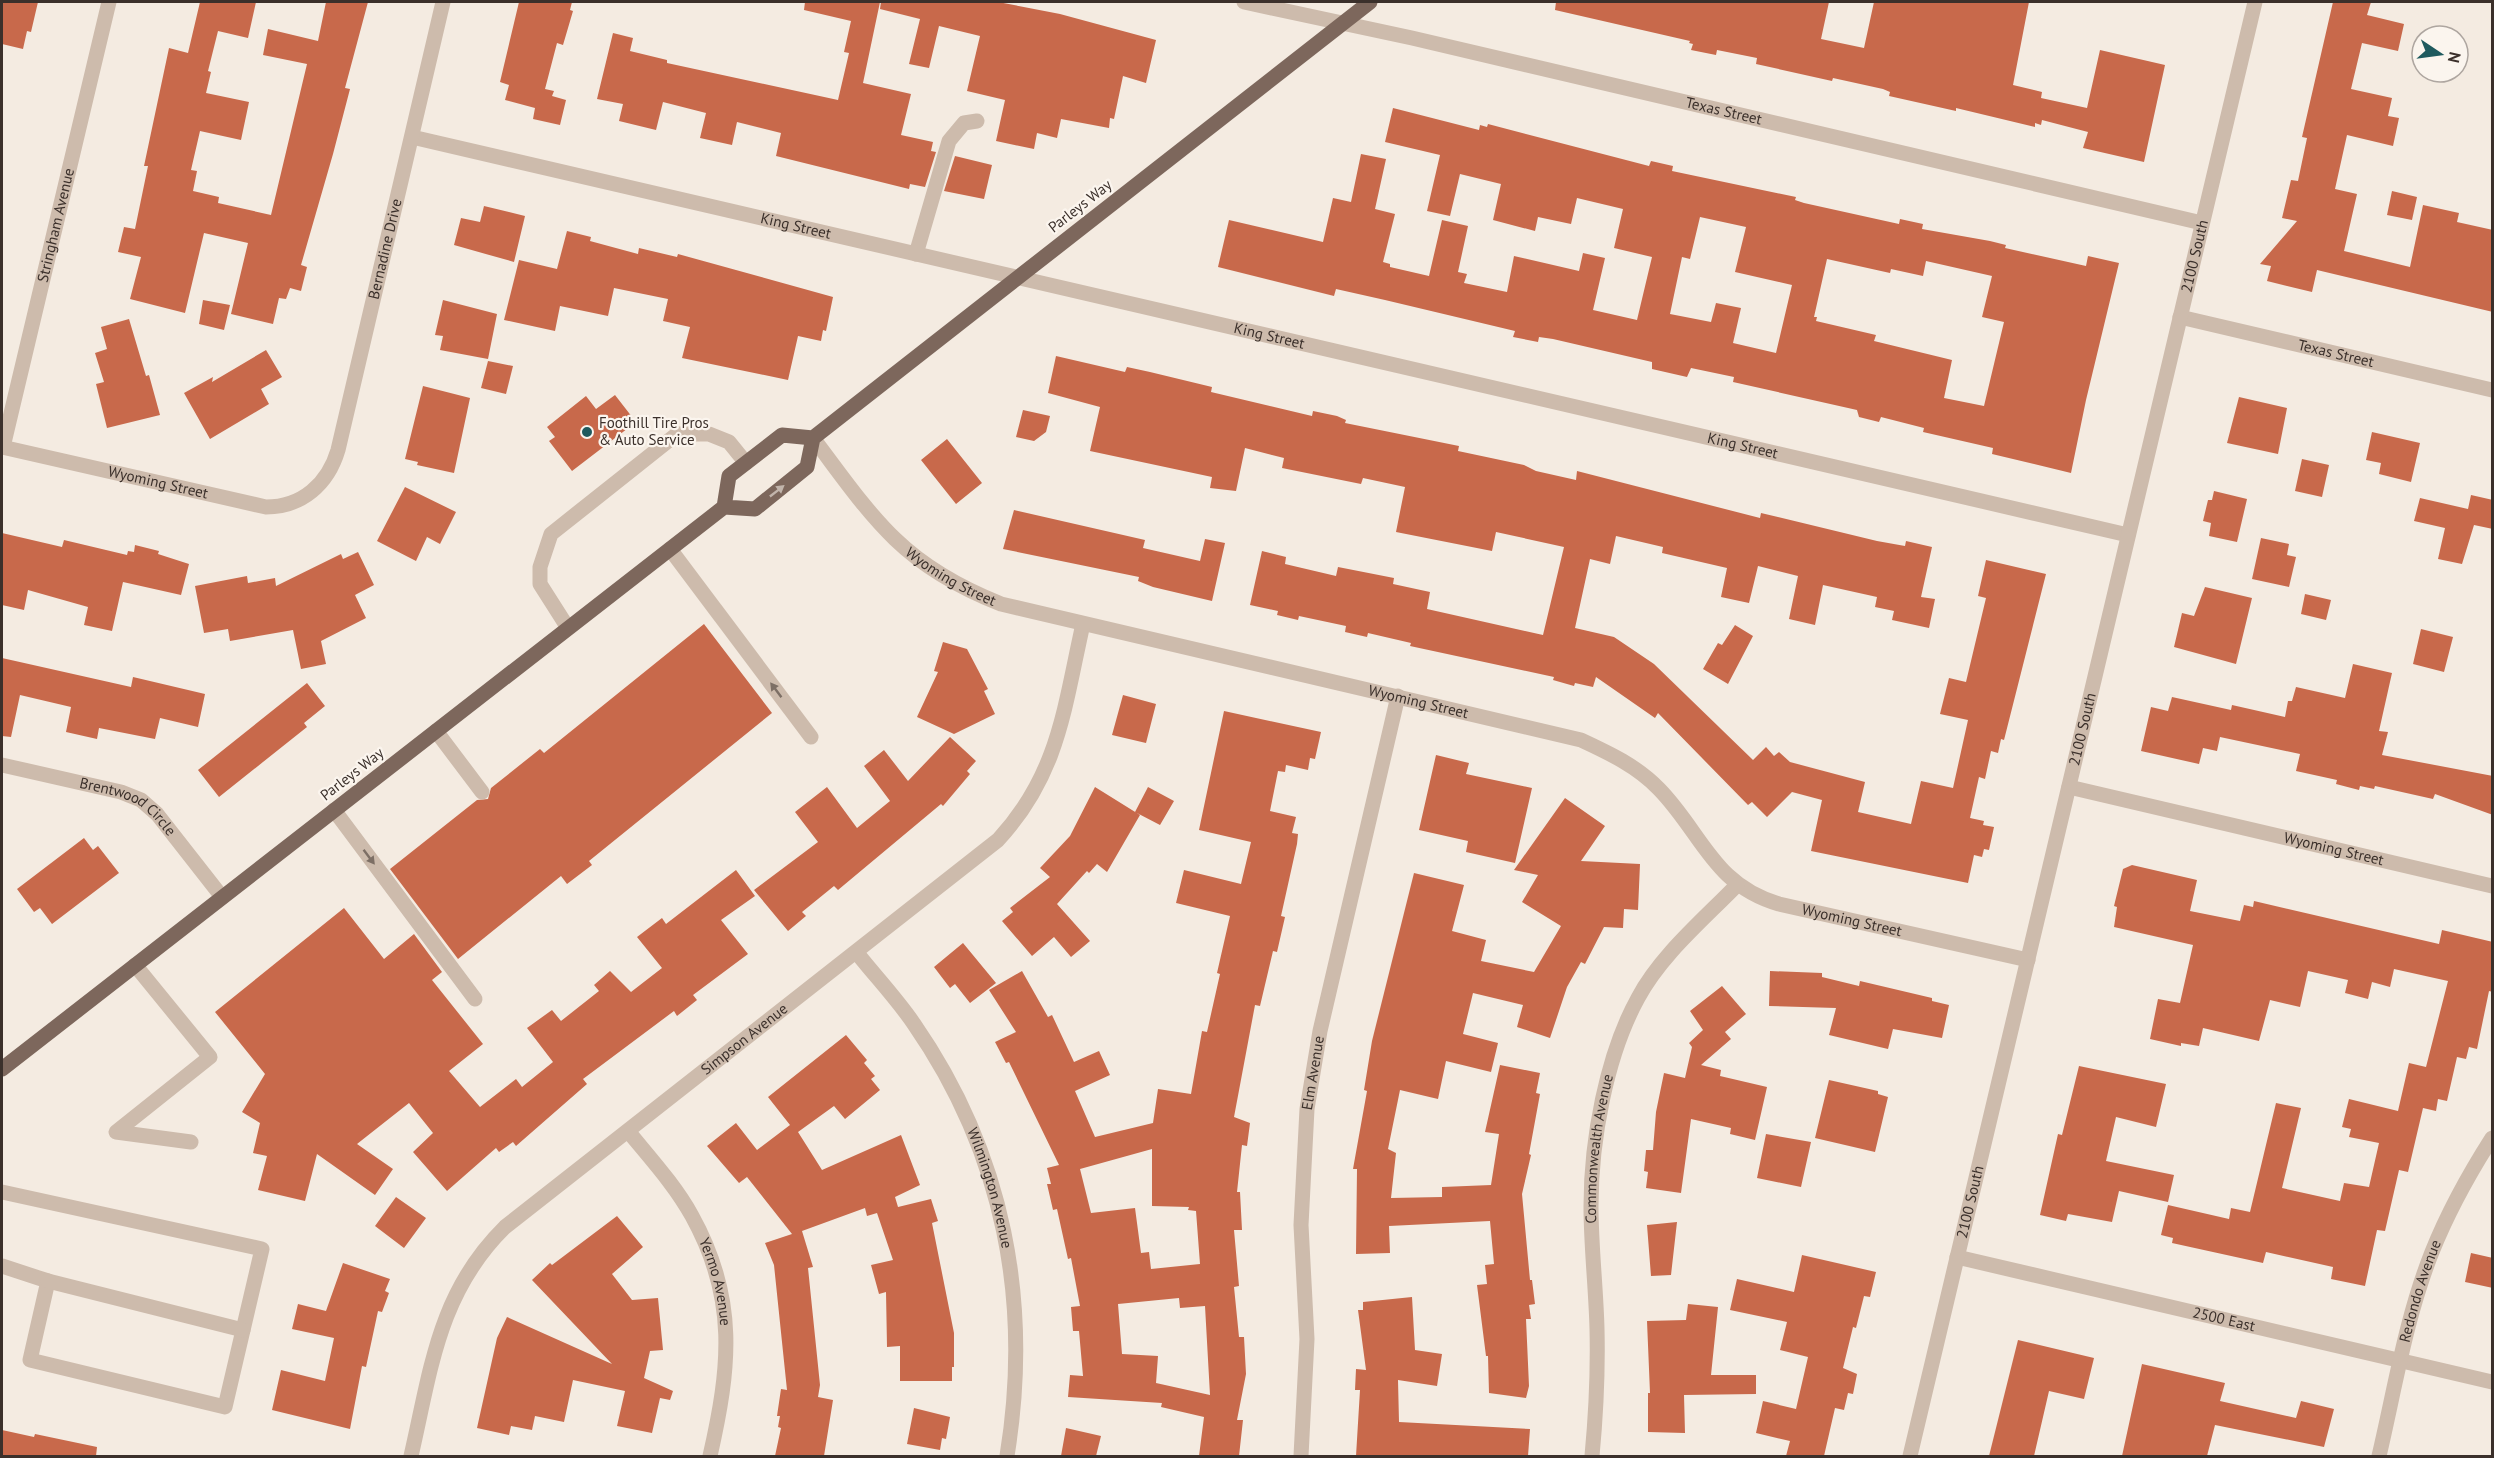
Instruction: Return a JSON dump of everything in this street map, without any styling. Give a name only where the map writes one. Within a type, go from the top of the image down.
[{"type":"main road","name":"Parleys Way","points":[[813,438],[1370,2]]},
{"type":"main road","points":[[782,435],[813,438],[807,467],[776,493],[755,508],[724,507],[729,476],[782,435]]},
{"type":"main road","name":"Parleys Way","points":[[2,1069],[724,507]]},
{"type":"street","name":"Stringham Avenue","points":[[2,447],[109,2]]},
{"type":"street","name":"Bernadine Drive","points":[[313,491],[329,472],[338,450],[443,2]]},
{"type":"street","name":"Texas Street","points":[[1244,2],[1412,38],[2202,223]]},
{"type":"street","name":"2100 South","points":[[1910,1456],[2255,2]]},
{"type":"street","points":[[916,254],[949,141],[964,123],[977,121]]},
{"type":"street","name":"King Street","points":[[412,137],[2128,535]]},
{"type":"street","name":"Texas Street","points":[[2180,317],[2493,390]]},
{"type":"street","points":[[568,628],[540,584],[540,567],[551,534],[677,434],[709,434],[729,442],[746,463]]},
{"type":"street","name":"Wyoming Street","points":[[813,438],[895,540],[938,572],[1001,604],[1556,732],[1608,753],[1634,768],[1658,788],[1714,862],[1737,885],[1779,904],[2028,960]]},
{"type":"street","name":"Wyoming Street","points":[[2,447],[266,507],[289,504],[313,491]]},
{"type":"street","points":[[670,549],[811,737]]},
{"type":"street","name":"Simpson Avenue","points":[[411,1456],[443,1323],[451,1301],[474,1262],[505,1227],[857,953],[985,851],[1015,821],[1042,778],[1058,738],[1083,624]]},
{"type":"street","name":"Elm Avenue","points":[[1301,1456],[1307,1349],[1301,1226],[1307,1109],[1320,1031],[1398,696]]},
{"type":"street","points":[[436,731],[482,792]]},
{"type":"street","name":"Brentwood Circle","points":[[2,765],[121,792],[141,800],[157,814],[222,897]]},
{"type":"street","name":"Wyoming Street","points":[[2069,787],[2493,886]]},
{"type":"street","points":[[334,810],[475,999]]},
{"type":"street","name":"Commonwealth Avenue","points":[[1592,1456],[1597,1328],[1591,1203],[1598,1124],[1608,1081],[1620,1039],[1644,989],[1680,944],[1737,885]]},
{"type":"street","name":"Wilmington Avenue","points":[[857,953],[913,1023],[946,1078],[973,1131],[998,1205],[1006,1244],[1017,1325],[1017,1372],[1007,1456]]},
{"type":"street","points":[[135,964],[210,1057],[116,1132],[191,1142]]},
{"type":"street","name":"Yermo Avenue","points":[[628,1131],[691,1214],[704,1240],[722,1295],[726,1332],[726,1380],[710,1456]]},
{"type":"street","name":"Redondo Avenue","points":[[2379,1456],[2420,1288],[2432,1252],[2464,1185],[2493,1138]]},
{"type":"street","points":[[2,1192],[262,1250],[225,1407],[30,1360],[48,1281]]},
{"type":"street","name":"2500 East","points":[[1958,1257],[2493,1382]]},
{"type":"street","points":[[2,1266],[48,1281],[243,1330]]},
{"type":"building","points":[[2,2],[38,2],[31,32],[27,31],[23,49],[2,44]]},
{"type":"building","points":[[200,2],[256,2],[248,38],[218,31],[208,71],[211,72],[206,93],[249,102],[241,140],[200,131],[191,170],[197,171],[193,191],[219,197],[218,203],[271,215],[307,64],[263,55],[268,29],[318,41],[326,2],[368,2],[345,88],[350,89],[301,265],[307,267],[301,291],[290,288],[286,299],[279,298],[273,324],[231,314],[248,243],[204,233],[185,313],[130,299],[141,257],[118,252],[124,227],[135,229],[148,166],[144,166],[169,48],[188,53]]},
{"type":"building","points":[[519,2],[572,2],[570,10],[573,11],[563,45],[557,43],[545,89],[554,91],[552,96],[566,100],[560,125],[533,119],[535,108],[505,100],[509,85],[500,82]]},
{"type":"building","points":[[805,2],[880,2],[863,83],[911,94],[901,135],[933,142],[931,151],[936,152],[925,187],[910,184],[909,189],[776,156],[781,133],[737,122],[732,145],[700,138],[706,113],[663,102],[656,130],[619,121],[623,104],[597,99],[613,33],[633,38],[630,51],[667,60],[667,63],[838,100],[849,53],[844,52],[851,21],[804,10]]},
{"type":"building","points":[[881,2],[998,2],[1060,14],[1156,40],[1146,83],[1123,76],[1114,119],[1110,118],[1109,128],[1061,119],[1057,138],[1037,133],[1034,149],[996,141],[1005,100],[967,91],[980,36],[939,26],[929,68],[909,64],[920,19],[880,9]]},
{"type":"building","points":[[1556,2],[1829,2],[1821,39],[1864,48],[1874,2],[2029,2],[2013,85],[2042,92],[2041,98],[2087,108],[2100,50],[2165,65],[2144,162],[2083,148],[2088,132],[2042,120],[2041,125],[2035,123],[2035,127],[1956,108],[1956,111],[1889,96],[1890,92],[1883,89],[1833,78],[1832,81],[1756,64],[1757,58],[1717,50],[1716,55],[1691,50],[1693,44],[1689,43],[1690,41],[1555,10]]},
{"type":"building","points":[[2333,2],[2371,2],[2367,15],[2404,24],[2398,51],[2362,43],[2351,89],[2392,98],[2388,116],[2399,118],[2393,146],[2347,135],[2335,189],[2357,194],[2344,251],[2410,267],[2423,205],[2459,213],[2457,222],[2493,230],[2493,312],[2317,270],[2312,292],[2267,281],[2271,266],[2260,264],[2297,221],[2282,218],[2291,180],[2298,181],[2307,138],[2302,137]]},
{"type":"building","points":[[1393,108],[1479,130],[1480,125],[1487,127],[1488,124],[1649,166],[1651,161],[1673,166],[1672,171],[1796,197],[1795,200],[1804,203],[1899,224],[1900,219],[1923,224],[1922,229],[1990,241],[2006,245],[2005,248],[2086,266],[2088,256],[2119,263],[2071,473],[1992,454],[1993,448],[1923,432],[1924,428],[1881,417],[1879,422],[1859,417],[1857,410],[1733,382],[1734,377],[1691,368],[1687,377],[1652,369],[1652,362],[1553,339],[1539,337],[1538,342],[1513,337],[1515,331],[1385,300],[1336,289],[1334,296],[1218,267],[1229,220],[1323,242],[1333,198],[1351,202],[1361,154],[1386,159],[1375,209],[1395,214],[1383,262],[1390,264],[1390,267],[1429,276],[1442,220],[1468,226],[1458,272],[1467,274],[1464,283],[1507,292],[1514,256],[1579,271],[1583,253],[1605,258],[1593,310],[1637,320],[1652,257],[1614,248],[1623,209],[1577,198],[1571,224],[1538,217],[1535,231],[1493,220],[1501,184],[1460,174],[1450,216],[1427,211],[1440,155],[1385,142]],"holes":[[[1700,217],[1746,227],[1735,272],[1792,285],[1776,353],[1733,343],[1741,308],[1716,303],[1711,322],[1670,314],[1682,257],[1690,259]],[[1827,259],[1890,273],[1891,269],[1923,276],[1926,261],[1992,276],[1982,317],[2004,322],[1984,406],[1944,398],[1952,360],[1874,341],[1876,335],[1816,321],[1817,317],[1814,317]]]},
{"type":"building","points":[[955,156],[992,165],[984,199],[944,191]]},
{"type":"building","points":[[2392,191],[2417,197],[2412,220],[2387,215]]},
{"type":"building","points":[[484,206],[525,216],[514,262],[454,245],[461,218],[480,222]]},
{"type":"building","points":[[567,231],[591,237],[590,241],[638,254],[639,248],[677,257],[678,254],[833,297],[826,331],[823,330],[821,341],[798,336],[788,380],[682,358],[690,327],[663,321],[668,299],[614,288],[608,316],[560,306],[555,331],[504,320],[519,260],[557,269]]},
{"type":"building","points":[[203,300],[230,305],[224,330],[199,324]]},
{"type":"building","points":[[443,300],[497,314],[488,359],[440,350],[443,336],[435,335]]},
{"type":"building","points":[[129,319],[146,376],[149,375],[160,415],[107,428],[96,384],[104,382],[95,353],[107,349],[101,327]]},
{"type":"building","points":[[266,350],[282,377],[261,389],[269,404],[210,439],[184,393],[213,377],[212,382]]},
{"type":"building","points":[[1056,356],[1125,372],[1127,367],[1150,372],[1212,387],[1211,392],[1312,416],[1313,411],[1337,416],[1346,420],[1345,423],[1459,446],[1458,451],[1524,465],[1536,471],[1576,480],[1577,471],[1760,518],[1761,513],[1877,541],[1905,546],[1906,541],[1932,547],[1921,597],[1935,599],[1929,628],[1892,620],[1894,611],[1875,607],[1877,597],[1823,585],[1815,625],[1789,619],[1798,576],[1758,566],[1749,603],[1721,597],[1727,568],[1662,553],[1663,547],[1616,536],[1610,564],[1590,559],[1575,628],[1614,637],[1654,664],[1753,760],[1766,747],[1774,756],[1779,752],[1790,762],[1865,782],[1858,812],[1911,824],[1921,781],[1953,788],[1968,720],[1940,714],[1949,678],[1966,682],[1986,598],[1978,596],[1986,560],[2046,574],[2004,740],[2001,739],[1998,753],[1991,751],[1985,779],[1979,777],[1970,818],[1984,821],[1983,825],[1994,827],[1989,850],[1984,849],[1982,857],[1974,855],[1968,883],[1811,851],[1822,800],[1792,792],[1767,817],[1752,802],[1748,805],[1658,713],[1655,718],[1596,677],[1593,687],[1575,683],[1574,686],[1553,680],[1554,677],[1410,646],[1411,643],[1368,633],[1367,637],[1345,632],[1346,626],[1299,616],[1298,620],[1277,615],[1278,611],[1250,605],[1262,551],[1286,557],[1285,564],[1336,576],[1338,567],[1394,578],[1393,584],[1430,592],[1427,609],[1543,635],[1564,547],[1496,532],[1492,551],[1396,532],[1405,487],[1363,478],[1361,484],[1282,468],[1284,458],[1245,448],[1236,491],[1210,488],[1212,477],[1090,451],[1100,407],[1048,393]]},
{"type":"building","points":[[488,361],[513,366],[506,394],[481,388]]},
{"type":"building","points":[[423,386],[470,398],[454,473],[417,465],[418,462],[405,459]]},
{"type":"building","name":"Foothill Tire Pros & Auto Service","points":[[615,395],[636,422],[572,471],[549,441],[555,437],[547,427],[586,396],[596,409]]},
{"type":"building","points":[[2239,397],[2287,408],[2278,454],[2227,443]]},
{"type":"building","points":[[1023,410],[1050,416],[1046,432],[1034,441],[1016,437]]},
{"type":"building","points":[[2372,432],[2420,443],[2411,482],[2379,474],[2381,463],[2366,460]]},
{"type":"building","points":[[947,439],[982,483],[956,504],[921,460]]},
{"type":"building","points":[[2302,459],[2329,465],[2322,497],[2295,491]]},
{"type":"building","points":[[405,487],[456,512],[440,544],[427,537],[416,561],[377,541]]},
{"type":"building","points":[[2214,491],[2247,499],[2237,542],[2209,536],[2211,523],[2203,521],[2208,500],[2212,500]]},
{"type":"building","points":[[2471,495],[2493,500],[2493,529],[2474,525],[2462,564],[2438,559],[2445,528],[2414,521],[2420,498],[2468,509]]},
{"type":"building","points":[[1014,510],[1145,540],[1143,548],[1200,561],[1205,539],[1225,543],[1212,601],[1153,587],[1138,581],[1139,577],[1003,549]]},
{"type":"building","points":[[2,533],[62,547],[64,540],[127,555],[128,551],[134,552],[135,545],[159,551],[158,554],[189,564],[181,595],[123,582],[112,631],[84,625],[88,607],[28,590],[24,610],[2,605]]},
{"type":"building","points":[[2261,538],[2289,544],[2287,555],[2296,557],[2289,587],[2252,579]]},
{"type":"building","points":[[358,552],[374,585],[355,595],[366,618],[321,641],[326,664],[301,669],[293,630],[230,641],[228,629],[204,633],[195,586],[247,576],[248,583],[275,578],[276,586],[341,554],[343,559]]},
{"type":"building","points":[[2205,587],[2252,598],[2236,664],[2174,647],[2182,613],[2194,616]]},
{"type":"building","points":[[2305,594],[2331,600],[2326,620],[2301,614]]},
{"type":"building","points":[[704,624],[772,713],[589,861],[592,865],[567,884],[561,876],[458,959],[390,869],[477,800],[488,799],[491,788],[540,749],[544,753]]},
{"type":"building","points":[[1735,625],[1753,636],[1728,684],[1703,669],[1718,643],[1722,645]]},
{"type":"building","points":[[2421,629],[2453,637],[2444,672],[2413,664]]},
{"type":"building","points":[[943,642],[967,649],[988,689],[984,691],[995,714],[954,734],[917,717],[938,672],[934,671]]},
{"type":"building","points":[[2,658],[131,687],[133,677],[205,694],[198,727],[160,718],[155,739],[99,728],[97,739],[66,732],[71,707],[20,695],[11,737],[2,736]]},
{"type":"building","points":[[2353,664],[2392,673],[2379,731],[2388,732],[2382,755],[2493,776],[2493,815],[2435,794],[2433,799],[2375,786],[2374,789],[2360,786],[2359,790],[2336,784],[2337,780],[2296,771],[2300,754],[2220,737],[2217,751],[2203,748],[2199,764],[2141,751],[2151,707],[2168,711],[2172,697],[2231,710],[2232,705],[2285,717],[2288,701],[2292,701],[2296,687],[2345,698]]},
{"type":"building","points":[[307,683],[325,706],[304,723],[307,727],[219,797],[198,770]]},
{"type":"building","points":[[1123,695],[1156,704],[1146,743],[1112,735]]},
{"type":"building","points":[[1224,711],[1321,732],[1315,759],[1310,758],[1308,770],[1286,765],[1285,772],[1278,771],[1270,811],[1296,817],[1292,833],[1298,834],[1297,844],[1281,916],[1285,917],[1277,952],[1273,951],[1260,1006],[1255,1005],[1234,1117],[1250,1123],[1247,1146],[1242,1145],[1237,1192],[1240,1192],[1242,1230],[1234,1230],[1239,1286],[1234,1287],[1239,1337],[1244,1337],[1246,1374],[1237,1420],[1243,1420],[1239,1456],[1199,1456],[1204,1417],[1161,1407],[1162,1403],[1068,1397],[1070,1375],[1083,1376],[1079,1331],[1073,1331],[1071,1307],[1080,1306],[1071,1258],[1068,1259],[1057,1209],[1053,1210],[1047,1184],[1051,1184],[1047,1168],[1059,1165],[1009,1062],[1006,1063],[995,1042],[1016,1032],[989,990],[1022,971],[1048,1017],[1052,1015],[1074,1062],[1099,1051],[1110,1075],[1075,1091],[1095,1137],[1153,1123],[1158,1089],[1191,1094],[1202,1031],[1207,1032],[1230,916],[1176,903],[1184,870],[1241,884],[1251,842],[1199,830]],"holes":[[[1152,1149],[1152,1206],[1189,1207],[1188,1210],[1196,1211],[1200,1264],[1151,1269],[1149,1252],[1141,1253],[1135,1208],[1091,1213],[1080,1169]],[[1179,1298],[1180,1308],[1205,1306],[1210,1395],[1156,1383],[1158,1356],[1122,1354],[1118,1304]]]},
{"type":"building","points":[[950,737],[976,761],[967,771],[970,774],[943,806],[941,804],[838,890],[834,886],[802,912],[806,916],[788,931],[754,890],[818,842],[795,812],[827,787],[857,828],[890,801],[864,766],[884,750],[908,781]]},
{"type":"building","points":[[1436,755],[1469,763],[1466,774],[1532,788],[1515,863],[1466,852],[1468,841],[1419,830]]},
{"type":"building","points":[[1095,787],[1140,815],[1107,872],[1097,864],[1089,873],[1087,871],[1057,904],[1090,941],[1071,957],[1054,937],[1032,956],[1002,921],[1013,912],[1010,908],[1050,877],[1040,868],[1070,836]]},
{"type":"building","points":[[1148,787],[1174,801],[1160,825],[1135,812]]},
{"type":"building","points":[[1565,798],[1605,826],[1581,861],[1640,864],[1638,910],[1624,909],[1623,928],[1604,927],[1585,964],[1581,962],[1567,987],[1550,1038],[1517,1027],[1523,1005],[1473,993],[1463,1034],[1498,1043],[1491,1072],[1446,1061],[1438,1099],[1400,1090],[1388,1149],[1396,1153],[1391,1198],[1442,1197],[1442,1187],[1491,1185],[1499,1134],[1485,1132],[1500,1065],[1540,1073],[1536,1093],[1540,1094],[1529,1154],[1531,1155],[1522,1194],[1530,1280],[1532,1280],[1535,1304],[1529,1305],[1531,1319],[1526,1319],[1529,1386],[1526,1398],[1489,1393],[1488,1356],[1486,1356],[1477,1285],[1487,1284],[1485,1265],[1494,1264],[1490,1221],[1389,1226],[1390,1253],[1356,1254],[1357,1169],[1353,1169],[1367,1091],[1364,1090],[1372,1041],[1414,873],[1464,885],[1452,931],[1486,940],[1481,961],[1534,972],[1561,926],[1522,902],[1538,875],[1514,870]]},
{"type":"building","points":[[84,838],[93,850],[98,846],[119,873],[52,924],[40,908],[34,912],[17,889]]},
{"type":"building","points":[[2132,865],[2197,880],[2190,911],[2240,921],[2244,905],[2253,907],[2254,901],[2439,944],[2442,930],[2493,942],[2493,992],[2489,991],[2477,1049],[2469,1047],[2466,1059],[2457,1057],[2447,1101],[2438,1099],[2436,1111],[2423,1108],[2408,1172],[2399,1170],[2385,1231],[2377,1230],[2365,1286],[2331,1279],[2333,1267],[2266,1252],[2263,1263],[2172,1243],[2173,1238],[2161,1235],[2168,1205],[2229,1219],[2231,1208],[2250,1212],[2276,1103],[2301,1108],[2282,1188],[2340,1201],[2344,1183],[2369,1187],[2379,1143],[2349,1137],[2351,1129],[2342,1127],[2349,1099],[2398,1111],[2409,1063],[2426,1067],[2448,981],[2394,969],[2390,987],[2372,982],[2368,999],[2345,993],[2348,980],[2308,971],[2300,1007],[2270,1000],[2259,1041],[2203,1028],[2199,1046],[2181,1043],[2181,1046],[2150,1039],[2158,999],[2180,1003],[2193,945],[2114,927],[2117,907],[2114,906],[2123,869]]},
{"type":"building","points":[[736,870],[755,896],[721,920],[748,954],[693,995],[697,1000],[677,1016],[674,1011],[583,1079],[587,1084],[516,1146],[513,1142],[499,1152],[496,1148],[447,1191],[413,1152],[433,1133],[409,1103],[357,1144],[393,1169],[375,1195],[317,1154],[305,1201],[258,1190],[267,1156],[253,1153],[260,1123],[242,1112],[265,1074],[215,1012],[344,908],[384,959],[414,934],[442,972],[432,980],[483,1044],[449,1071],[480,1107],[516,1079],[522,1087],[553,1062],[527,1028],[552,1010],[561,1021],[599,991],[594,985],[610,971],[631,992],[662,968],[637,937],[662,918],[666,924]]},
{"type":"building","points":[[963,943],[996,983],[970,1003],[955,984],[950,988],[934,967]]},
{"type":"building","points":[[1770,971],[1822,973],[1822,977],[1859,986],[1860,981],[1932,998],[1932,1001],[1949,1005],[1942,1038],[1893,1029],[1888,1049],[1829,1035],[1836,1008],[1769,1006]]},
{"type":"building","points":[[1722,986],[1746,1014],[1725,1032],[1731,1039],[1701,1065],[1721,1070],[1720,1076],[1767,1087],[1755,1140],[1730,1134],[1731,1128],[1691,1119],[1681,1193],[1646,1188],[1648,1172],[1644,1171],[1646,1150],[1653,1150],[1656,1112],[1664,1073],[1685,1078],[1692,1047],[1689,1043],[1703,1030],[1690,1011]]},
{"type":"building","points":[[846,1035],[867,1060],[864,1063],[875,1076],[871,1079],[880,1090],[845,1119],[834,1106],[798,1132],[822,1170],[901,1135],[920,1185],[895,1197],[898,1207],[931,1199],[938,1221],[932,1223],[954,1333],[952,1381],[900,1381],[900,1346],[887,1347],[886,1292],[879,1294],[871,1265],[893,1260],[877,1213],[867,1216],[865,1208],[802,1231],[813,1267],[808,1268],[820,1385],[818,1397],[833,1400],[824,1456],[775,1456],[781,1428],[778,1427],[780,1416],[777,1416],[781,1389],[787,1390],[774,1265],[765,1243],[792,1234],[747,1177],[739,1183],[707,1146],[736,1123],[757,1150],[790,1125],[768,1097]]},
{"type":"building","points":[[2079,1066],[2166,1084],[2156,1127],[2116,1117],[2106,1161],[2174,1175],[2168,1202],[2119,1191],[2112,1222],[2068,1214],[2066,1221],[2040,1215],[2058,1134],[2062,1135]]},
{"type":"building","points":[[1829,1080],[1878,1091],[1878,1094],[1888,1097],[1875,1152],[1815,1138]]},
{"type":"building","points":[[1766,1134],[1811,1142],[1801,1187],[1757,1178]]},
{"type":"building","points":[[396,1197],[426,1218],[404,1248],[375,1226]]},
{"type":"building","points":[[617,1216],[643,1247],[612,1274],[632,1300],[658,1298],[663,1350],[650,1351],[644,1378],[673,1391],[670,1400],[660,1398],[652,1433],[617,1426],[625,1391],[573,1380],[564,1422],[535,1416],[532,1430],[511,1426],[509,1435],[477,1428],[497,1338],[507,1317],[612,1364],[532,1280],[550,1263],[552,1265]]},
{"type":"building","points":[[1677,1222],[1671,1275],[1651,1276],[1647,1225]]},
{"type":"building","points":[[2471,1253],[2493,1258],[2493,1288],[2465,1282]]},
{"type":"building","points":[[1802,1255],[1876,1272],[1870,1297],[1864,1296],[1856,1328],[1853,1327],[1843,1368],[1857,1374],[1853,1394],[1848,1393],[1844,1410],[1835,1408],[1824,1456],[1786,1456],[1790,1441],[1756,1433],[1763,1401],[1796,1409],[1808,1357],[1780,1350],[1787,1322],[1730,1310],[1737,1279],[1794,1292]]},
{"type":"building","points":[[343,1263],[390,1279],[385,1291],[389,1293],[382,1312],[378,1311],[366,1367],[362,1366],[350,1429],[272,1410],[281,1370],[325,1381],[334,1338],[292,1329],[298,1304],[326,1311]]},
{"type":"building","points":[[1412,1297],[1415,1350],[1442,1354],[1437,1386],[1398,1380],[1399,1422],[1530,1429],[1528,1456],[1356,1456],[1360,1390],[1355,1390],[1356,1369],[1366,1370],[1358,1310],[1363,1310],[1363,1302]]},
{"type":"building","points":[[1688,1304],[1718,1307],[1711,1375],[1756,1375],[1756,1394],[1684,1395],[1685,1433],[1648,1432],[1648,1393],[1650,1393],[1647,1321],[1686,1320]]},
{"type":"building","points":[[2018,1340],[2094,1358],[2084,1399],[2049,1391],[2034,1456],[1989,1456]]},
{"type":"building","points":[[2142,1364],[2225,1383],[2220,1401],[2296,1418],[2301,1401],[2334,1409],[2324,1447],[2215,1425],[2207,1456],[2122,1456]]},
{"type":"building","points":[[914,1408],[950,1417],[946,1439],[942,1438],[940,1450],[907,1444]]},
{"type":"building","points":[[1066,1428],[1101,1436],[1096,1456],[1061,1456]]},
{"type":"building","points":[[2,1430],[34,1437],[35,1434],[97,1447],[96,1456],[2,1456]]},
{"type":"place","name":"Foothill Tire Pros & Auto Service","points":[[587,432]]}]
